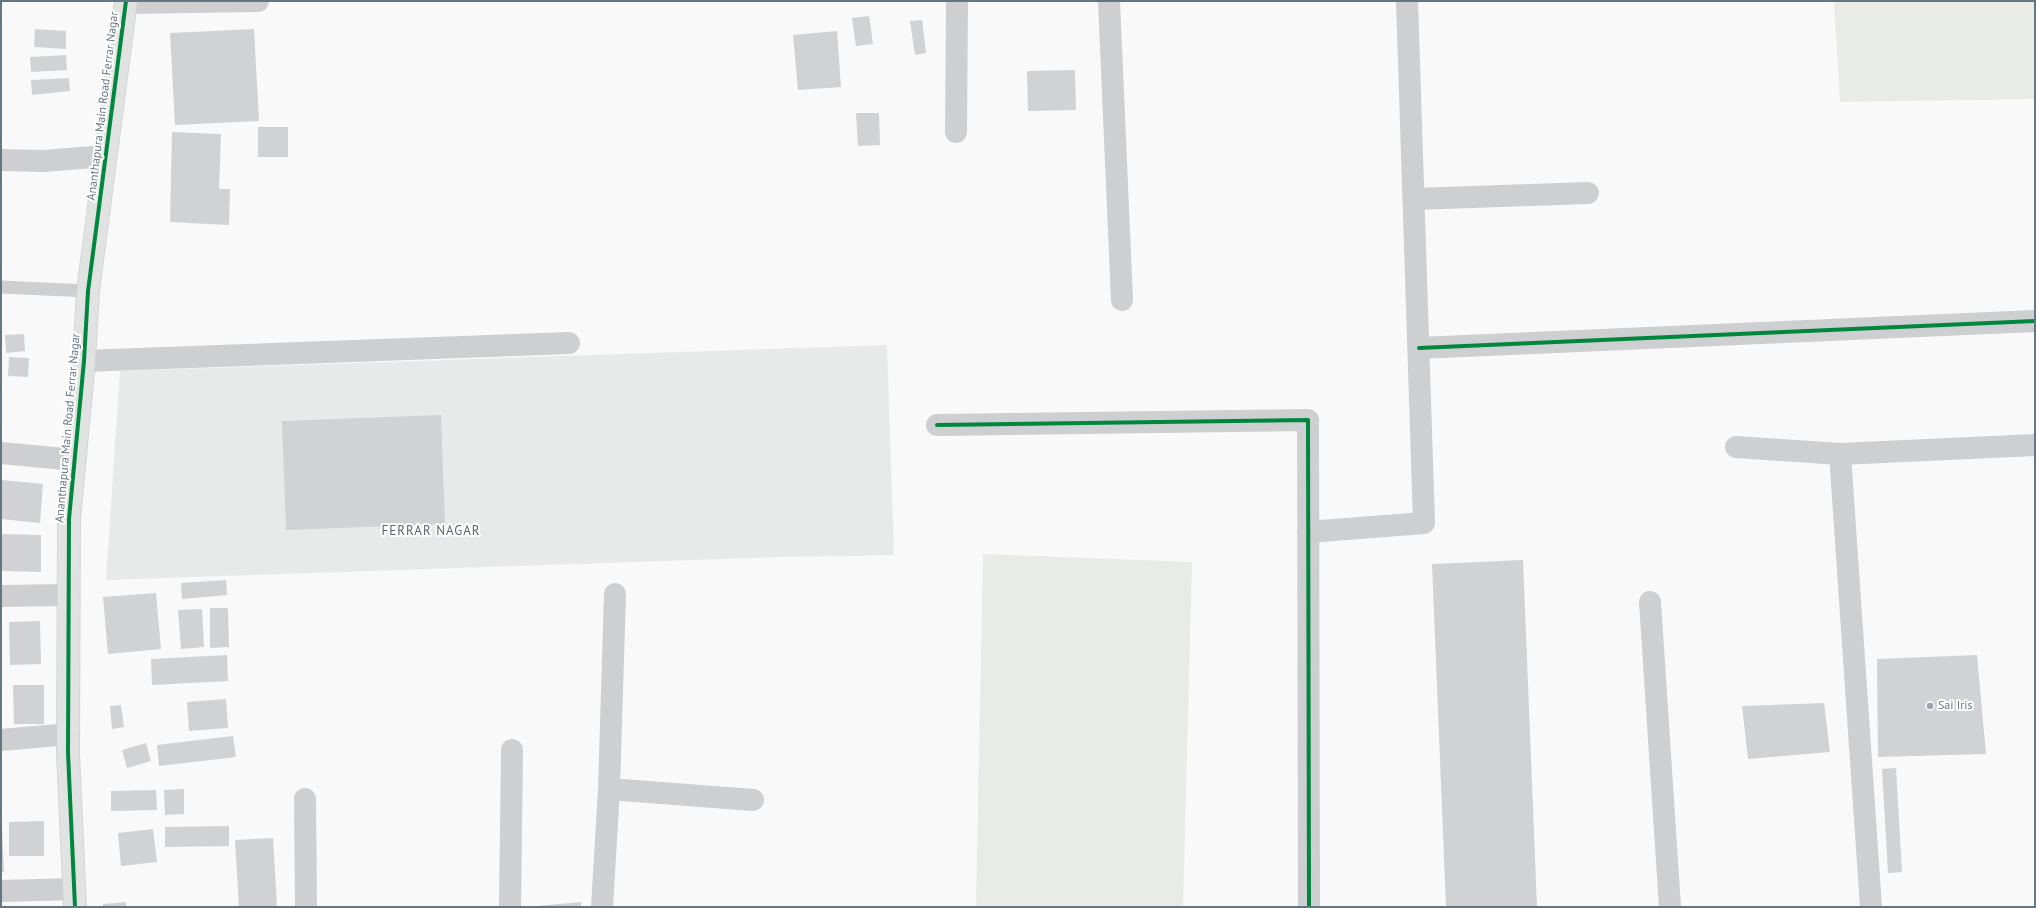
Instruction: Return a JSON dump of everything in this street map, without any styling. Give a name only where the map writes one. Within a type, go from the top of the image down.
[{"type":"street","points":[[126,2],[258,1]]},
{"type":"street","points":[[956,1],[956,132]]},
{"type":"street","points":[[1109,1],[1122,300]]},
{"type":"street","points":[[1308,532],[1424,523],[1407,1]]},
{"type":"street","name":"Ananthapura Main Road Ferrar Nagar","points":[[75,898],[69,734],[69,519],[84,361],[88,291],[126,2]]},
{"type":"street","points":[[1,160],[43,161],[106,156]]},
{"type":"street","points":[[1414,199],[1588,193]]},
{"type":"street","points":[[1419,348],[2035,321]]},
{"type":"street","points":[[84,361],[569,343]]},
{"type":"street","points":[[937,425],[1308,420],[1309,907]]},
{"type":"street","points":[[1736,447],[1840,454],[2035,445]]},
{"type":"street","points":[[1,453],[75,460]]},
{"type":"street","points":[[1840,454],[1871,907]]},
{"type":"street","points":[[602,907],[609,789],[615,594]]},
{"type":"street","points":[[1,596],[69,596]]},
{"type":"street","points":[[1650,602],[1670,907]]},
{"type":"street","points":[[1,740],[69,734]]},
{"type":"street","points":[[510,907],[512,750]]},
{"type":"street","points":[[609,789],[753,800]]},
{"type":"street","points":[[305,799],[306,907]]},
{"type":"street","points":[[1,891],[75,898]]},
{"type":"lane","points":[[1,287],[88,291]]},
{"type":"shaded area","points":[[1834,1],[2035,1],[2035,99],[1840,102]]},
{"type":"shaded area","points":[[887,345],[894,555],[782,557],[106,580],[120,371]]},
{"type":"shaded area","points":[[983,554],[1192,562],[1183,907],[976,907]]},
{"type":"building","points":[[869,16],[873,44],[856,46],[852,18]]},
{"type":"building","points":[[922,20],[926,53],[915,55],[910,21]]},
{"type":"building","points":[[35,29],[66,31],[66,49],[34,47]]},
{"type":"building","points":[[254,29],[259,121],[175,125],[170,33]]},
{"type":"building","points":[[837,31],[841,87],[798,90],[793,35]]},
{"type":"building","points":[[66,55],[67,70],[31,72],[30,57]]},
{"type":"building","points":[[1075,70],[1076,110],[1028,111],[1027,71]]},
{"type":"building","points":[[69,78],[70,91],[32,95],[31,80]]},
{"type":"building","points":[[856,113],[879,113],[880,145],[858,146]]},
{"type":"building","points":[[258,127],[288,127],[288,157],[258,157]]},
{"type":"building","points":[[172,132],[221,134],[219,189],[230,189],[229,225],[170,222]]},
{"type":"building","points":[[24,334],[25,351],[6,353],[5,335]]},
{"type":"building","points":[[9,357],[29,358],[28,377],[8,376]]},
{"type":"building","points":[[441,415],[445,524],[286,530],[282,421]]},
{"type":"building","points":[[1,480],[43,484],[40,523],[1,519]]},
{"type":"building","points":[[1,534],[41,535],[41,572],[1,571]]},
{"type":"building","points":[[1523,560],[1537,907],[1446,907],[1432,564]]},
{"type":"building","points":[[226,580],[227,595],[182,599],[181,583]]},
{"type":"building","points":[[156,593],[161,649],[108,654],[103,597]]},
{"type":"building","points":[[210,608],[228,608],[229,647],[210,648]]},
{"type":"building","points":[[202,609],[204,647],[181,649],[178,610]]},
{"type":"building","points":[[40,621],[41,664],[10,665],[9,622]]},
{"type":"building","points":[[227,655],[228,681],[152,685],[151,659]]},
{"type":"building","name":"Sai Iris","points":[[1977,655],[1986,754],[1878,757],[1877,659]]},
{"type":"building","points":[[13,685],[44,685],[44,724],[14,724]]},
{"type":"building","points":[[226,699],[228,728],[189,731],[187,702]]},
{"type":"building","points":[[1824,703],[1830,752],[1748,759],[1742,706]]},
{"type":"building","points":[[121,705],[124,727],[112,729],[110,706]]},
{"type":"building","points":[[233,736],[236,757],[159,766],[157,745]]},
{"type":"building","points":[[146,743],[151,761],[127,768],[122,750]]},
{"type":"building","points":[[1896,768],[1902,872],[1888,873],[1882,769]]},
{"type":"building","points":[[184,789],[184,814],[165,815],[164,790]]},
{"type":"building","points":[[156,790],[157,810],[111,811],[111,791]]},
{"type":"building","points":[[44,821],[44,856],[9,856],[9,822]]},
{"type":"building","points":[[2,825],[4,872],[1,872]]},
{"type":"building","points":[[229,826],[229,846],[165,847],[165,827]]},
{"type":"building","points":[[153,829],[157,862],[121,866],[118,833]]},
{"type":"building","points":[[273,838],[277,907],[239,907],[235,840]]},
{"type":"building","points":[[126,902],[126,907],[103,907],[103,904]]},
{"type":"building","points":[[581,902],[581,907],[537,907],[537,906]]},
{"type":"cycle path","points":[[75,907],[68,753],[69,519],[84,361],[88,291],[126,1]]},
{"type":"cycle path","points":[[1419,348],[2035,321]]},
{"type":"cycle path","points":[[937,425],[1308,420],[1309,907]]},
{"type":"place","name":"Sai Iris","points":[[1930,706]]},
{"type":"district","name":"FERRAR NAGAR","points":[[431,531]]}]
